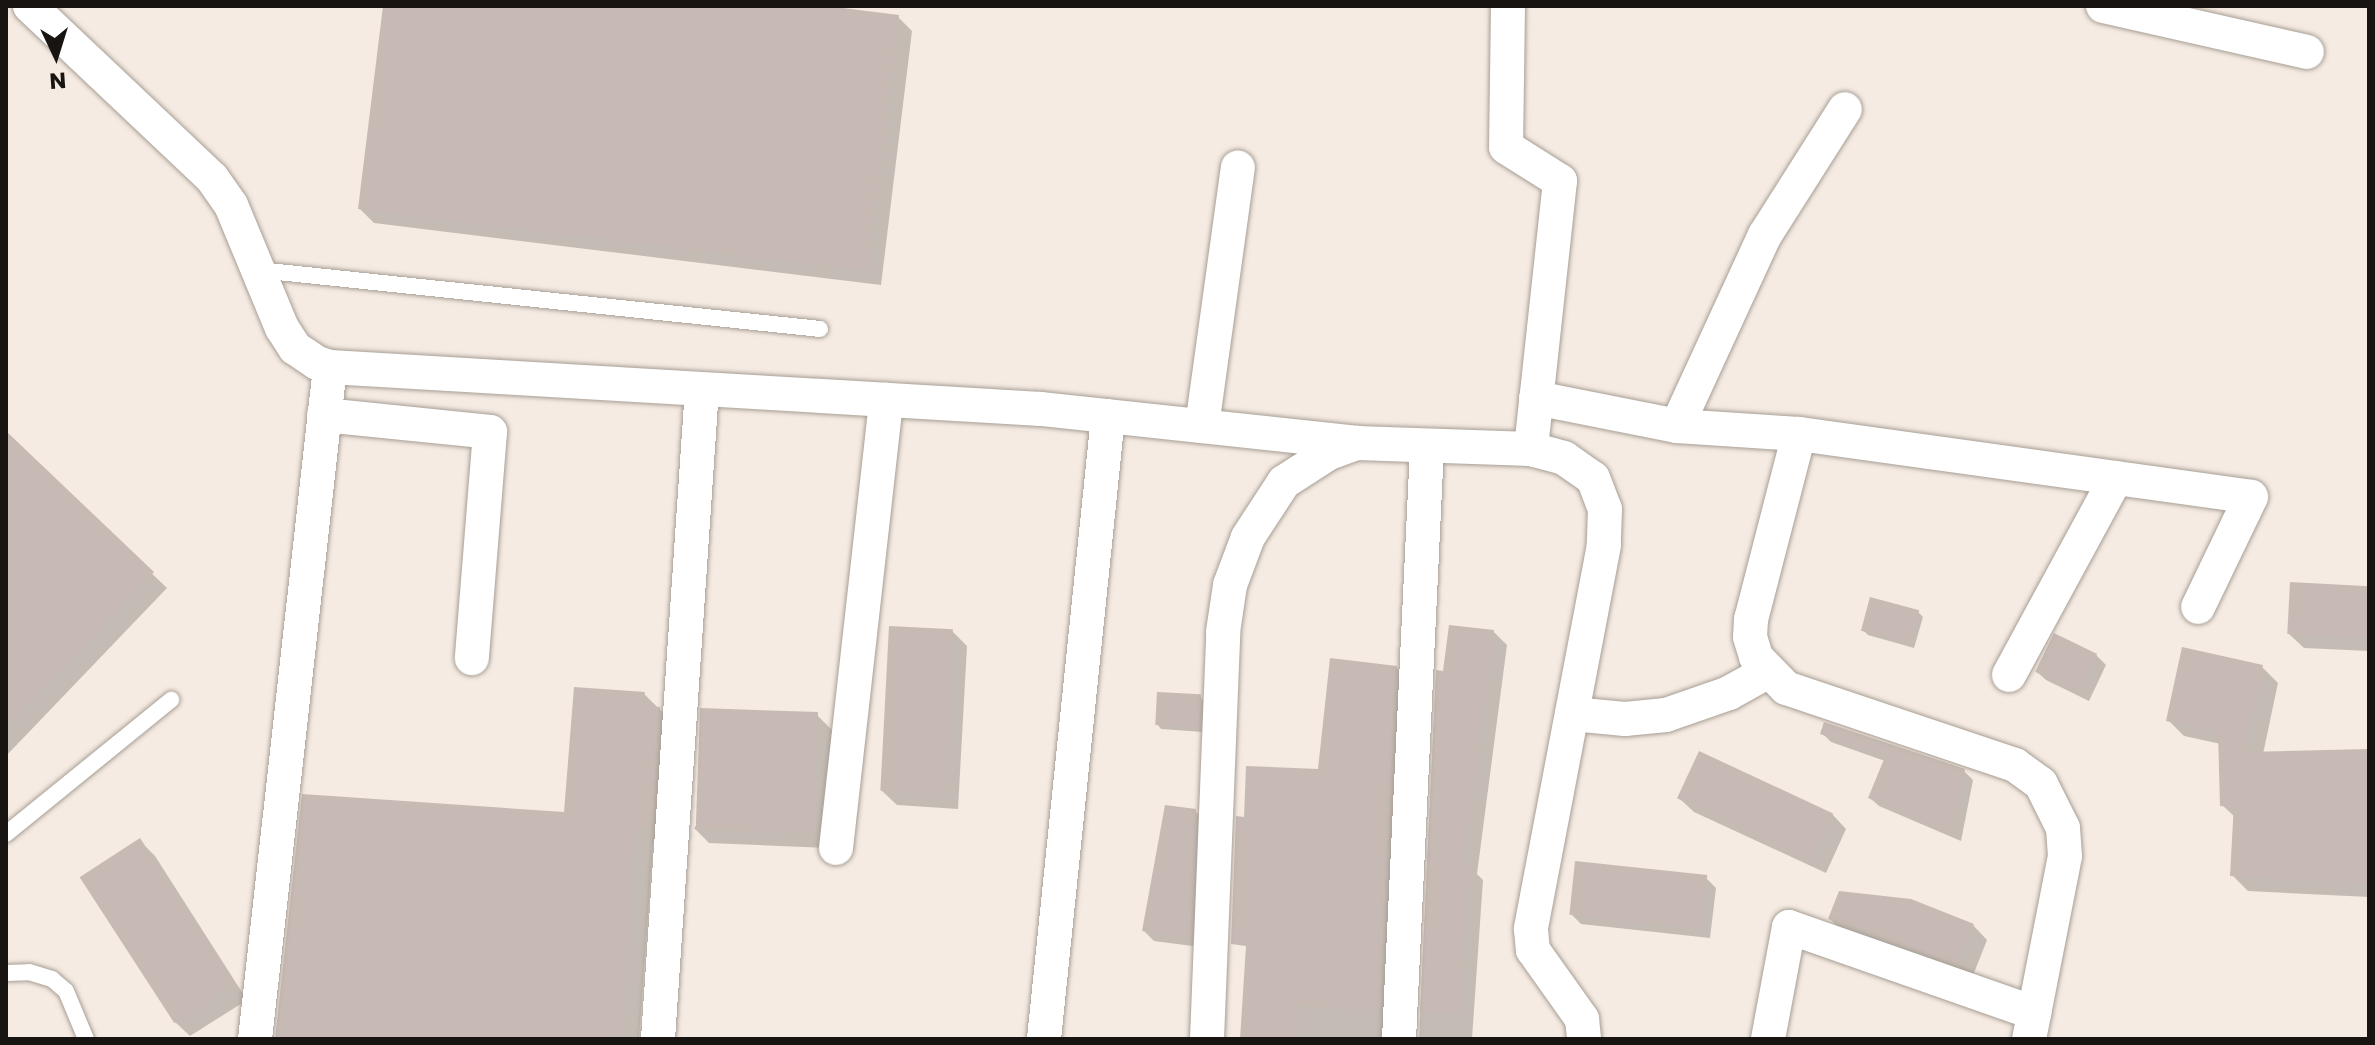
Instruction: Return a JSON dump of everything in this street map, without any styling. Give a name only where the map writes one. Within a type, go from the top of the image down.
[{"type":"street","points":[[30,6],[212,178],[231,205],[282,328],[295,348],[330,367],[1108,416],[1357,443],[1531,449],[1564,458],[1593,478],[1605,509],[1604,545],[1531,929],[1533,950],[1582,1019],[1584,1039]]},
{"type":"street","points":[[1504,6],[1506,147],[1560,181],[1531,449]]},
{"type":"street","points":[[2103,6],[2307,52]]},
{"type":"street","points":[[1677,426],[1765,235],[1845,109]]},
{"type":"street","points":[[1202,426],[1238,167]]},
{"type":"street","points":[[255,1039],[330,367]]},
{"type":"street","points":[[658,1039],[702,389]]},
{"type":"street","points":[[1536,398],[1677,426],[1799,434],[2251,497],[2198,607]]},
{"type":"street","points":[[836,848],[886,400]]},
{"type":"street","points":[[324,415],[490,432],[472,658]]},
{"type":"street","points":[[1044,1039],[1108,416]]},
{"type":"street","points":[[1768,1039],[1789,927],[2031,1026],[2065,856],[2063,828],[2041,784],[2015,765],[1786,688],[1767,672],[1756,657],[1750,637],[1751,619],[1799,434]]},
{"type":"street","points":[[1207,1039],[1223,632],[1230,585],[1248,537],[1284,482],[1317,459],[1357,443]]},
{"type":"street","points":[[1399,1039],[1427,447]]},
{"type":"street","points":[[2009,675],[2116,478]]},
{"type":"street","points":[[1572,714],[1625,719],[1666,715],[1729,693],[1767,672]]},
{"type":"lane","points":[[259,270],[820,329]]},
{"type":"lane","points":[[6,834],[171,700]]},
{"type":"lane","points":[[6,973],[29,972],[52,979],[66,991],[86,1039]]},
{"type":"building","points":[[383,6],[827,6],[899,15],[867,271],[358,209]]},
{"type":"building","points":[[6,431],[154,572],[6,726]]},
{"type":"building","points":[[2290,582],[2369,586],[2366,638],[2287,634]]},
{"type":"building","points":[[1870,597],[1919,610],[1910,644],[1861,631]]},
{"type":"building","points":[[1449,625],[1494,630],[1463,864],[1470,864],[1459,1014],[1420,1013],[1436,670],[1443,671]]},
{"type":"building","points":[[889,626],[953,629],[944,794],[880,791]]},
{"type":"building","points":[[2054,633],[2097,654],[2078,693],[2035,672]]},
{"type":"building","points":[[2182,647],[2263,665],[2244,752],[2369,749],[2369,883],[2230,876],[2234,803],[2233,807],[2220,806],[2218,732],[2166,721]]},
{"type":"building","points":[[1330,658],[1397,666],[1380,1010],[1297,1005],[1296,1039],[1240,1039],[1246,946],[1231,944],[1236,816],[1244,817],[1246,766],[1318,769]]},
{"type":"building","points":[[574,687],[645,692],[643,706],[660,707],[652,827],[635,827],[620,1039],[275,1039],[302,794],[564,812]]},
{"type":"building","points":[[1157,692],[1201,694],[1199,727],[1155,725]]},
{"type":"building","points":[[700,708],[818,712],[814,833],[696,829]]},
{"type":"building","points":[[1824,722],[1965,769],[1953,834],[1868,798],[1885,757],[1820,734]]},
{"type":"building","points":[[1699,751],[1833,814],[1811,861],[1677,798]]},
{"type":"building","points":[[1165,805],[1196,809],[1191,938],[1142,931]]},
{"type":"building","points":[[140,838],[235,984],[174,1023],[80,877]]},
{"type":"building","points":[[1575,861],[1707,875],[1702,929],[1569,915]]},
{"type":"building","points":[[1839,891],[1911,899],[1974,924],[1957,965],[1828,919]]}]
